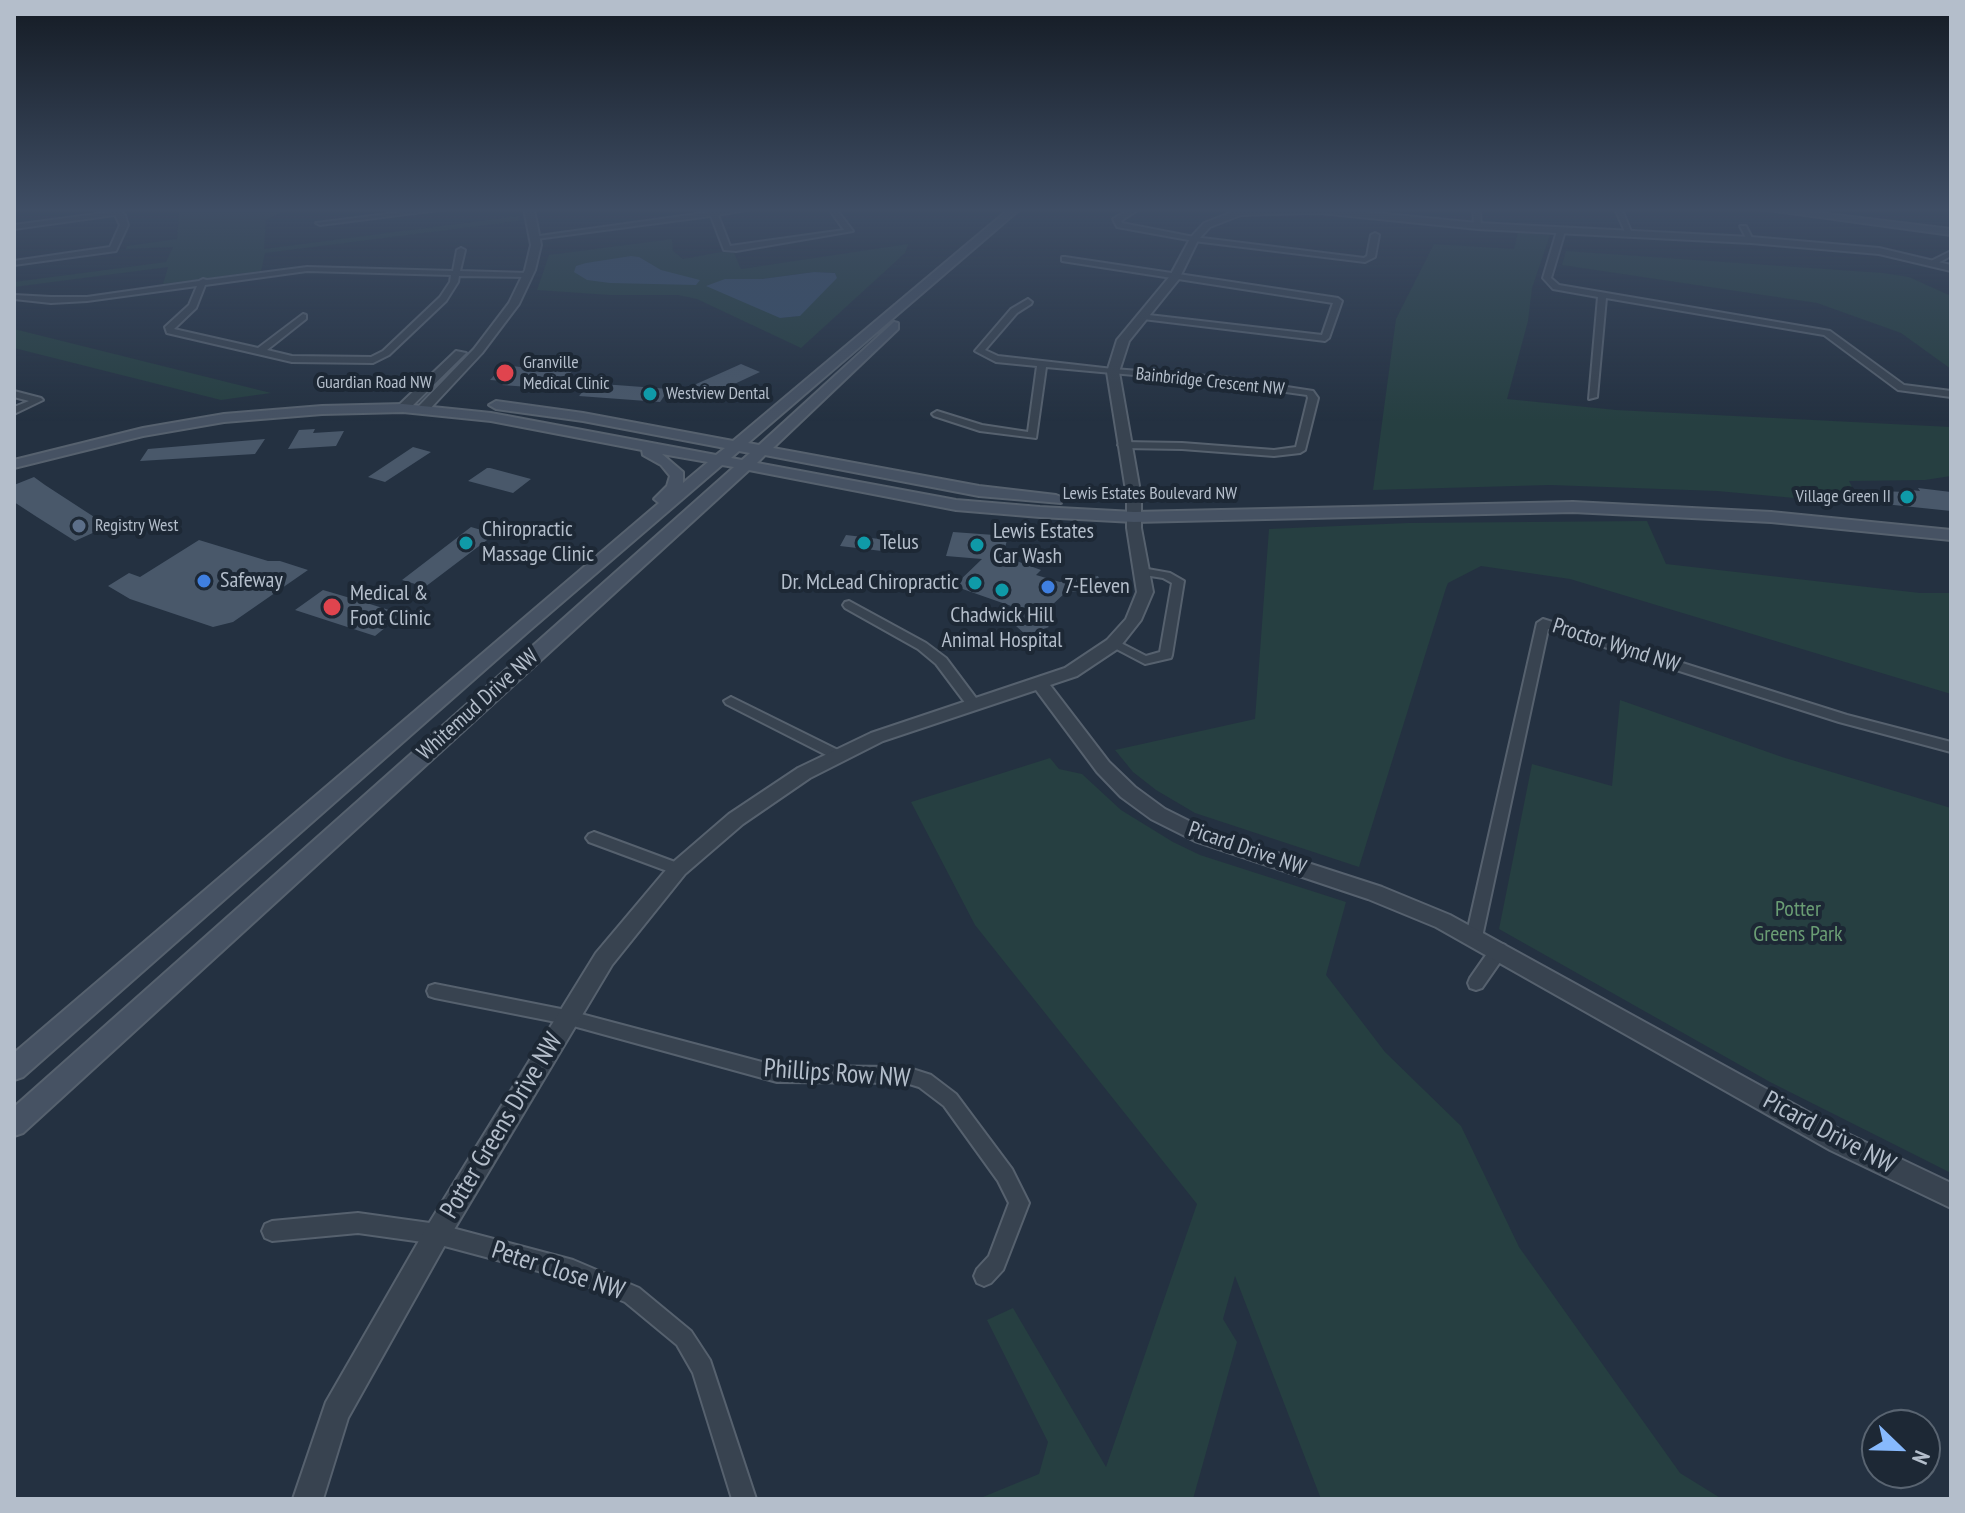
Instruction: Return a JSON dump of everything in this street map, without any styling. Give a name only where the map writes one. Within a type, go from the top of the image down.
[{"type":"main road","name":"Whitemud Drive NW","points":[[14,1124],[688,515],[743,455],[776,411],[933,280]]},
{"type":"main road","name":"Whitemud Drive NW","points":[[14,1069],[639,529],[787,426],[863,357],[933,280]]},
{"type":"main road","points":[[743,455],[810,392],[826,368]]},
{"type":"main road","name":"Guardian Road NW","points":[[14,455],[126,427],[234,408],[335,400],[547,411],[699,439],[743,455]]},
{"type":"main road","name":"Guardian Road NW","points":[[14,464],[117,438],[224,418],[418,404],[623,442],[743,455]]},
{"type":"main road","points":[[699,439],[728,433],[776,411]]},
{"type":"main road","points":[[522,422],[566,424],[928,489],[979,491]]},
{"type":"main road","points":[[787,426],[787,434],[796,442],[873,472]]},
{"type":"main road","points":[[623,442],[661,459],[678,475],[674,488],[644,516],[639,529]]},
{"type":"main road","name":"Lewis Estates Boulevard NW","points":[[743,455],[772,471],[956,505],[1134,511],[1683,510],[1951,535]]},
{"type":"main road","name":"Lewis Estates Boulevard NW","points":[[743,455],[1134,511]]},
{"type":"main road","points":[[688,515],[739,485],[772,471]]},
{"type":"street","points":[[14,297],[62,301],[58,308],[65,309],[87,299],[214,280]]},
{"type":"street","points":[[203,281],[193,306],[169,330],[307,361],[377,359],[434,309],[454,280]]},
{"type":"street","points":[[418,404],[494,332],[514,304],[525,280]]},
{"type":"street","points":[[1028,302],[1014,311],[979,351],[996,359],[1113,372],[1123,340],[1173,280]]},
{"type":"street","points":[[1143,316],[1325,338],[1338,301],[1193,280]]},
{"type":"street","points":[[1549,280],[1548,283],[1602,295],[1827,333],[1901,388],[1951,394]]},
{"type":"street","points":[[418,404],[522,287]]},
{"type":"street","points":[[1592,397],[1602,295]]},
{"type":"street","points":[[259,352],[303,317]]},
{"type":"street","points":[[937,414],[980,428],[1032,436],[1042,364]]},
{"type":"street","name":"Potter Greens Drive NW","points":[[308,1499],[336,1412],[437,1234],[604,959],[678,869],[757,804],[837,755],[919,721],[1071,672],[1113,644],[1141,606],[1145,592],[1113,372]]},
{"type":"street","name":"Bainbridge Crescent NW","points":[[1113,372],[1222,380],[1310,393],[1313,398],[1300,450],[1274,453],[1123,445]]},
{"type":"street","points":[[14,394],[38,400],[14,411]]},
{"type":"street","points":[[1113,644],[1145,660],[1166,655],[1178,581],[1166,575],[1142,572]]},
{"type":"street","points":[[849,605],[922,646],[941,661],[974,705]]},
{"type":"street","name":"Proctor Wynd NW","points":[[1474,937],[1543,623],[1844,719],[1951,747]]},
{"type":"street","name":"Picard Drive NW","points":[[1041,684],[1103,767],[1128,792],[1158,814],[1222,843],[1402,902],[1499,950],[1839,1142],[1951,1196]]},
{"type":"street","points":[[731,701],[837,755]]},
{"type":"street","points":[[594,838],[678,869]]},
{"type":"street","points":[[1476,983],[1499,950]]},
{"type":"street","name":"Potter Greens Drive NW","points":[[435,991],[566,1017]]},
{"type":"street","name":"Phillips Row NW","points":[[566,1017],[777,1074],[906,1075],[925,1081],[950,1100],[1005,1175],[1019,1203],[996,1263],[984,1276]]},
{"type":"street","name":"Potter Greens Drive NW","points":[[272,1231],[358,1223],[437,1234]]},
{"type":"street","name":"Peter Close NW","points":[[437,1234],[573,1270],[632,1295],[660,1315],[684,1338],[702,1368],[744,1499]]},
{"type":"green space","points":[[32,280],[71,280],[14,287],[14,282]]},
{"type":"green space","points":[[164,280],[196,280],[163,284]]},
{"type":"green space","points":[[541,280],[726,280],[780,318],[799,316],[834,280],[876,280],[801,348],[697,299],[678,295],[610,295],[537,290]]},
{"type":"green space","points":[[1416,280],[1535,280],[1528,321],[1507,399],[1616,410],[1951,427],[1951,476],[1925,480],[1849,481],[1861,504],[1717,491],[1550,485],[1373,490],[1396,319]]},
{"type":"green space","points":[[1660,280],[1915,280],[1951,296],[1951,369],[1901,333],[1817,303]]},
{"type":"green space","points":[[14,329],[271,393],[221,400],[14,348]]},
{"type":"green space","points":[[1647,521],[1666,564],[1920,593],[1951,593],[1951,694],[1570,579],[1481,566],[1448,583],[1359,867],[1195,813],[1133,772],[1115,750],[1255,719],[1269,529],[1408,523]]},
{"type":"green space","name":"Potter Greens Park","points":[[1620,700],[1782,757],[1951,808],[1951,1173],[1770,1082],[1499,929],[1532,764],[1612,786]]},
{"type":"green space","points":[[1050,758],[1059,769],[1082,774],[1121,810],[1173,842],[1200,855],[1346,902],[1326,975],[1385,1052],[1461,1126],[1519,1247],[1680,1473],[1722,1499],[1321,1499],[1235,1276],[1223,1319],[1237,1342],[1193,1499],[978,1499],[1039,1474],[1048,1442],[987,1320],[1013,1308],[1106,1467],[1197,1204],[975,925],[911,802]]},
{"type":"water","points":[[586,280],[700,280],[696,285]]},
{"type":"water","points":[[723,280],[835,280],[800,316],[780,318],[706,286]]},
{"type":"building","points":[[741,364],[760,372],[713,394],[694,385]]},
{"type":"building","points":[[504,365],[573,370],[556,389],[502,385],[506,381],[490,380]]},
{"type":"building","points":[[589,384],[669,389],[660,402],[579,396]]},
{"type":"building","points":[[315,429],[313,433],[344,431],[336,446],[288,449],[299,430]]},
{"type":"building","points":[[265,439],[255,454],[140,461],[148,449]]},
{"type":"building","points":[[413,447],[431,452],[385,482],[368,477]]},
{"type":"building","points":[[487,468],[531,479],[513,493],[468,481]]},
{"type":"building","points":[[34,477],[108,526],[75,541],[14,502],[14,485]]},
{"type":"building","name":"Village Green II","points":[[1918,488],[1951,492],[1951,511],[1865,502],[1858,490],[1920,491]]},
{"type":"building","points":[[471,527],[495,534],[425,587],[402,580]]},
{"type":"building","points":[[953,532],[1008,536],[1003,556],[1041,570],[1036,575],[1060,582],[1098,576],[1103,587],[1065,593],[1039,617],[1049,627],[1026,635],[1006,617],[1014,607],[954,586],[982,559],[946,556]]},
{"type":"building","name":"Telus","points":[[846,535],[888,540],[882,551],[840,546]]},
{"type":"building","name":"Safeway","points":[[199,540],[308,570],[233,622],[213,627],[130,599],[108,586],[129,573],[140,577]]},
{"type":"building","points":[[323,590],[402,614],[375,636],[295,610]]},
{"type":"place","name":"Granville Medical Clinic","points":[[505,373]]},
{"type":"place","name":"Westview Dental","points":[[650,394]]},
{"type":"place","name":"Village Green II","points":[[1907,497]]},
{"type":"place","name":"Registry West","points":[[79,526]]},
{"type":"place","name":"Chiropractic Massage Clinic","points":[[466,543]]},
{"type":"place","name":"Telus","points":[[864,543]]},
{"type":"place","name":"Lewis Estates Car Wash","points":[[977,545]]},
{"type":"place","name":"Safeway","points":[[204,581]]},
{"type":"place","name":"Dr. McLead Chiropractic","points":[[975,583]]},
{"type":"place","name":"7-Eleven","points":[[1048,587]]},
{"type":"place","name":"Chadwick Hill Animal Hospital","points":[[1002,590]]},
{"type":"place","name":"Medical & Foot Clinic","points":[[332,607]]}]
